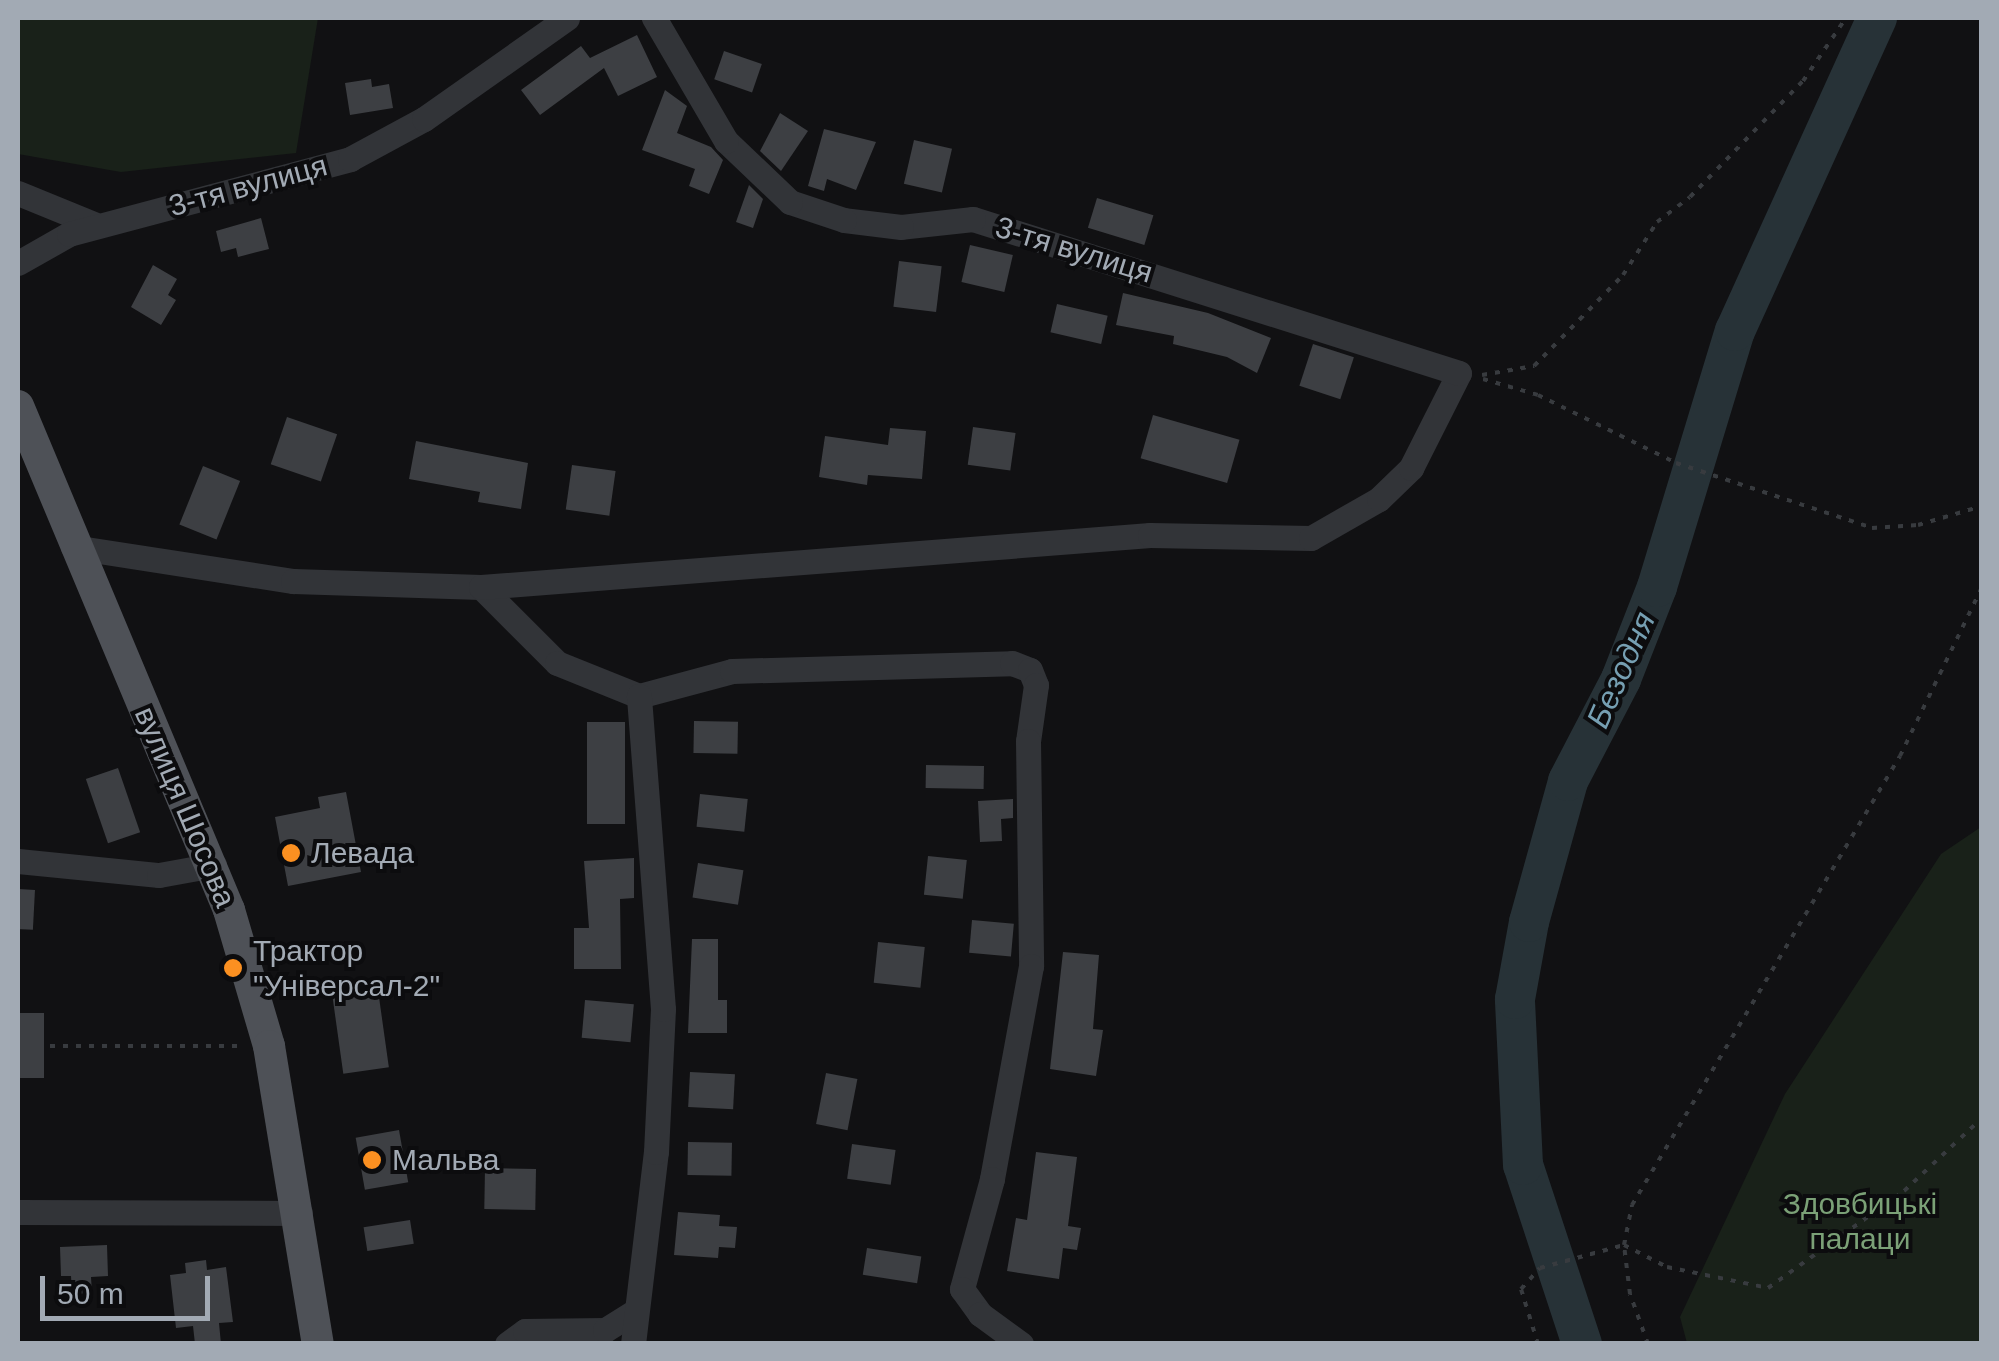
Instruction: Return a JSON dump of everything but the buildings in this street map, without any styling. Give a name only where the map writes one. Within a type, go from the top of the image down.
[{"type":"main road","name":"вулиця Шосова","points":[[18,406],[73,547],[214,865],[269,1046],[300,1213],[318,1344]]},
{"type":"street","name":"3-тя вулиця","points":[[18,263],[69,234],[99,224],[350,158],[424,119],[567,18]]},
{"type":"street","name":"3-тя вулиця","points":[[654,18],[726,141],[761,181],[790,202],[844,220],[901,227],[973,219],[1466,375]]},
{"type":"street","points":[[18,192],[73,220],[99,224]]},
{"type":"street","points":[[18,238],[69,234]]},
{"type":"street","points":[[73,547],[293,581],[481,587],[1150,535],[1311,538],[1379,499],[1411,468],[1466,375]]},
{"type":"street","points":[[481,587],[557,663],[639,696],[732,671],[1012,663],[1030,670],[1036,685],[1028,741],[1031,966],[992,1179],[962,1290],[980,1314],[1021,1344]]},
{"type":"street","points":[[633,1344],[656,1152],[663,1009],[639,696]]},
{"type":"street","points":[[18,861],[159,874],[214,865]]},
{"type":"street","points":[[18,1212],[300,1213]]},
{"type":"street","points":[[507,1344],[525,1331],[604,1330],[634,1312]]},
{"type":"path","points":[[1466,375],[1534,366],[1623,275],[1657,222],[1690,197],[1803,81],[1838,38],[1846,18]]},
{"type":"path","points":[[1466,375],[1538,395],[1676,463],[1872,528],[1918,526],[1982,506]]},
{"type":"path","points":[[1648,1344],[1630,1294],[1624,1245],[1632,1205],[1900,756],[1982,587]]},
{"type":"path","points":[[50,1046],[269,1046]]},
{"type":"path","points":[[1538,1344],[1521,1289],[1540,1268],[1624,1245],[1716,1281],[1768,1288],[1801,1270],[1904,1190],[1982,1118]]},
{"type":"green space","points":[[18,18],[318,18],[296,153],[121,172],[18,154]]},
{"type":"green space","name":"Здовбицькі палаци","points":[[1981,827],[1981,1343],[1687,1343],[1680,1317],[1785,1094],[1941,854]]},
{"type":"waterway","name":"Безодня","points":[[1582,1344],[1523,1165],[1515,999],[1529,922],[1568,781],[1621,679],[1657,587],[1735,331],[1877,18]]},
{"type":"place","name":"Левада","points":[[291,853]]},
{"type":"place","name":"Трактор \"Універсал-2\"","points":[[233,968]]},
{"type":"place","name":"Мальва","points":[[372,1160]]}]
